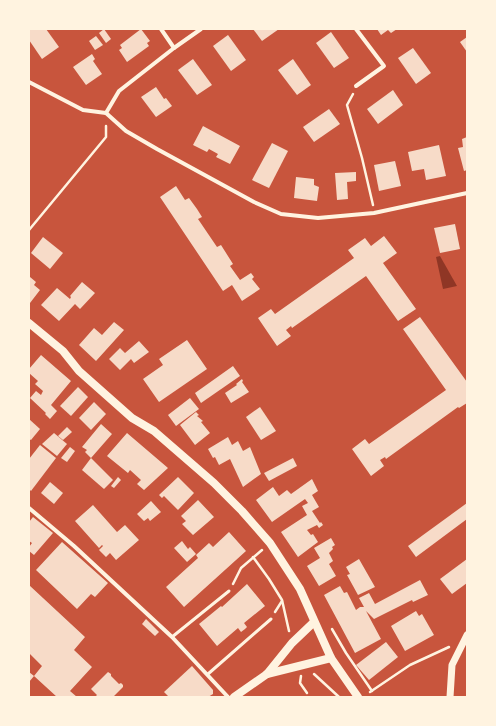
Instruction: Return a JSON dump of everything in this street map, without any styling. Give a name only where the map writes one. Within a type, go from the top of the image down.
[{"type":"main road","points":[[29,322],[63,351],[78,371],[132,418],[154,431],[214,483],[242,511],[270,544],[300,589],[331,658],[358,697]]},
{"type":"main road","points":[[234,697],[267,674],[292,643],[314,622]]},
{"type":"main road","points":[[267,674],[331,658]]},
{"type":"street","points":[[161,29],[174,48]]},
{"type":"street","points":[[106,113],[119,91],[201,29]]},
{"type":"street","points":[[356,29],[384,66],[356,86]]},
{"type":"street","points":[[29,82],[84,110],[106,113],[126,131],[157,149],[254,202],[281,214],[318,218],[374,213],[467,193]]},
{"type":"street","points":[[29,508],[74,546],[172,637],[228,697]]},
{"type":"street","points":[[450,697],[452,664],[466,637]]},
{"type":"lane","points":[[172,637],[229,591]]},
{"type":"lane","points":[[208,674],[271,619]]},
{"type":"path","points":[[356,86],[347,105],[362,158],[374,213]]},
{"type":"path","points":[[29,230],[106,137],[106,113]]},
{"type":"path","points":[[229,591],[241,568],[270,544]]},
{"type":"path","points":[[253,557],[282,600],[271,619]]},
{"type":"path","points":[[367,694],[410,665],[466,637]]},
{"type":"path","points":[[346,653],[372,691]]},
{"type":"shaded area","points":[[440,256],[457,286],[443,289],[436,257]]},
{"type":"building","points":[[29,29],[46,29],[59,47],[42,59],[29,40]]},
{"type":"building","points":[[104,29],[111,39],[106,43],[99,33]]},
{"type":"building","points":[[141,29],[150,41],[147,43],[149,46],[127,62],[119,50],[122,48],[120,45]]},
{"type":"building","points":[[253,29],[279,29],[262,41]]},
{"type":"building","points":[[377,29],[397,29],[391,33],[388,30],[381,35]]},
{"type":"building","points":[[331,32],[349,58],[334,68],[316,43]]},
{"type":"building","points":[[228,35],[246,60],[231,71],[213,46]]},
{"type":"building","points":[[96,36],[103,45],[95,50],[89,41]]},
{"type":"building","points":[[467,37],[467,52],[460,42]]},
{"type":"building","points":[[413,48],[431,73],[416,84],[398,58]]},
{"type":"building","points":[[92,54],[95,59],[93,61],[102,74],[86,85],[73,67]]},
{"type":"building","points":[[193,59],[212,85],[197,95],[178,70]]},
{"type":"building","points":[[293,59],[311,85],[297,95],[278,70]]},
{"type":"building","points":[[156,87],[164,99],[166,98],[172,106],[156,117],[141,97]]},
{"type":"building","points":[[393,90],[403,105],[378,124],[367,109]]},
{"type":"building","points":[[329,109],[340,124],[314,142],[303,127]]},
{"type":"building","points":[[203,126],[240,146],[230,164],[216,157],[218,154],[209,149],[207,152],[193,145]]},
{"type":"building","points":[[467,137],[467,170],[464,171],[458,148],[463,147],[462,139]]},
{"type":"building","points":[[272,143],[288,151],[269,188],[252,180]]},
{"type":"building","points":[[439,145],[446,176],[426,180],[424,169],[412,171],[408,152]]},
{"type":"building","points":[[395,161],[401,186],[379,191],[374,165]]},
{"type":"building","points":[[356,172],[356,181],[347,182],[348,199],[337,200],[335,173]]},
{"type":"building","points":[[296,177],[314,179],[314,185],[319,187],[317,201],[294,198]]},
{"type":"building","points":[[176,186],[185,200],[189,198],[197,209],[202,217],[198,219],[217,247],[221,245],[233,264],[230,266],[240,280],[251,273],[254,277],[252,279],[260,289],[242,301],[232,285],[223,291],[160,197]]},
{"type":"building","points":[[455,224],[460,249],[440,253],[434,228]]},
{"type":"building","points":[[384,236],[397,253],[383,263],[416,309],[398,321],[366,276],[292,328],[291,326],[286,330],[291,336],[277,346],[258,318],[271,309],[275,314],[354,258],[348,250],[365,238],[371,246]]},
{"type":"building","points":[[43,237],[63,253],[50,269],[31,253]]},
{"type":"building","points":[[30,277],[36,282],[34,285],[40,290],[30,303]]},
{"type":"building","points":[[82,282],[95,293],[80,309],[75,304],[59,321],[41,305],[57,288],[70,299],[70,296]]},
{"type":"building","points":[[420,317],[467,382],[467,403],[459,408],[458,407],[386,459],[385,457],[380,460],[384,466],[371,476],[352,449],[365,439],[369,444],[446,390],[403,329]]},
{"type":"building","points":[[114,322],[124,330],[96,361],[79,345],[94,328],[102,335]]},
{"type":"building","points":[[187,340],[207,369],[159,402],[143,379],[163,365],[159,359]]},
{"type":"building","points":[[139,341],[149,352],[134,363],[131,359],[120,370],[109,359],[120,348],[125,353]]},
{"type":"building","points":[[41,355],[71,381],[51,405],[57,411],[50,419],[45,414],[46,413],[30,398],[36,391],[41,395],[43,391],[35,384],[38,381],[29,373],[29,369]]},
{"type":"building","points":[[233,366],[240,376],[201,403],[195,393]]},
{"type":"building","points":[[242,379],[242,382],[249,392],[231,403],[225,393],[237,385],[236,384]]},
{"type":"building","points":[[78,387],[88,397],[71,416],[60,406]]},
{"type":"building","points":[[190,398],[199,409],[176,426],[168,415]]},
{"type":"building","points":[[94,402],[106,414],[91,430],[79,418]]},
{"type":"building","points":[[260,407],[276,431],[261,440],[246,417]]},
{"type":"building","points":[[196,412],[199,415],[197,416],[203,421],[201,422],[210,433],[195,445],[180,425]]},
{"type":"building","points":[[29,419],[40,429],[31,440],[29,439]]},
{"type":"building","points":[[101,424],[112,434],[91,458],[85,452],[87,450],[82,447]]},
{"type":"building","points":[[67,427],[72,432],[63,440],[58,436]]},
{"type":"building","points":[[54,433],[67,444],[57,456],[42,444]]},
{"type":"building","points":[[127,433],[168,468],[144,490],[137,484],[141,480],[130,470],[128,473],[107,456]]},
{"type":"building","points":[[228,437],[232,445],[238,441],[243,451],[250,447],[261,474],[243,487],[230,459],[219,465],[215,457],[213,458],[208,449]]},
{"type":"building","points":[[40,445],[56,458],[31,491],[29,489],[29,459]]},
{"type":"building","points":[[70,447],[75,451],[67,462],[61,458]]},
{"type":"building","points":[[91,458],[113,480],[104,489],[82,470]]},
{"type":"building","points":[[293,458],[297,466],[269,481],[264,473]]},
{"type":"building","points":[[118,477],[121,480],[114,488],[111,486]]},
{"type":"building","points":[[178,477],[194,493],[178,510],[164,496],[162,498],[159,495]]},
{"type":"building","points":[[312,479],[318,491],[312,495],[319,507],[312,511],[323,525],[319,528],[317,525],[307,530],[311,535],[313,534],[318,542],[298,557],[281,532],[307,515],[302,506],[308,503],[305,499],[272,522],[256,500],[273,487],[279,496],[287,490],[291,494]]},
{"type":"building","points":[[50,482],[63,493],[54,504],[41,493]]},
{"type":"building","points":[[198,500],[214,517],[193,535],[182,524],[186,521],[181,516]]},
{"type":"building","points":[[151,501],[161,512],[150,521],[148,518],[144,521],[137,514]]},
{"type":"building","points":[[467,503],[467,519],[416,557],[408,546]]},
{"type":"building","points":[[93,505],[117,532],[125,525],[139,540],[116,560],[110,553],[106,557],[99,550],[103,546],[102,545],[99,548],[75,521]]},
{"type":"building","points":[[33,517],[53,533],[34,555],[29,551],[29,547],[32,543],[29,541],[29,522]]},
{"type":"building","points":[[229,532],[246,551],[184,607],[166,587],[198,558],[196,555],[209,543],[213,547]]},
{"type":"building","points":[[331,538],[335,545],[329,553],[333,561],[329,564],[336,576],[319,586],[307,566],[320,558],[314,548]]},
{"type":"building","points":[[182,541],[188,549],[190,547],[196,554],[187,562],[174,548]]},
{"type":"building","points":[[62,542],[108,583],[95,597],[91,594],[77,609],[36,570]]},
{"type":"building","points":[[359,559],[375,587],[358,595],[347,575],[350,574],[346,567]]},
{"type":"building","points":[[467,559],[467,583],[452,594],[440,579]]},
{"type":"building","points":[[420,580],[428,595],[413,602],[412,600],[374,619],[366,611],[381,639],[355,653],[324,595],[340,586],[344,593],[347,592],[356,610],[360,607],[364,607],[359,598],[369,593],[375,604]]},
{"type":"building","points":[[247,584],[265,606],[244,623],[247,627],[245,629],[241,632],[238,628],[217,646],[199,624],[221,606],[222,607]]},
{"type":"building","points":[[29,585],[85,637],[74,650],[92,667],[70,691],[77,697],[57,697],[34,676],[42,666],[29,653]]},
{"type":"building","points":[[416,611],[419,616],[422,614],[434,635],[405,651],[391,626]]},
{"type":"building","points":[[146,619],[159,632],[155,636],[142,624]]},
{"type":"building","points":[[386,642],[398,657],[369,680],[356,665]]},
{"type":"building","points":[[192,666],[213,690],[213,694],[208,697],[169,697],[164,692]]},
{"type":"building","points":[[29,672],[34,676],[29,682]]},
{"type":"building","points":[[108,672],[119,684],[121,683],[123,685],[123,687],[113,697],[95,697],[97,695],[91,689]]}]
